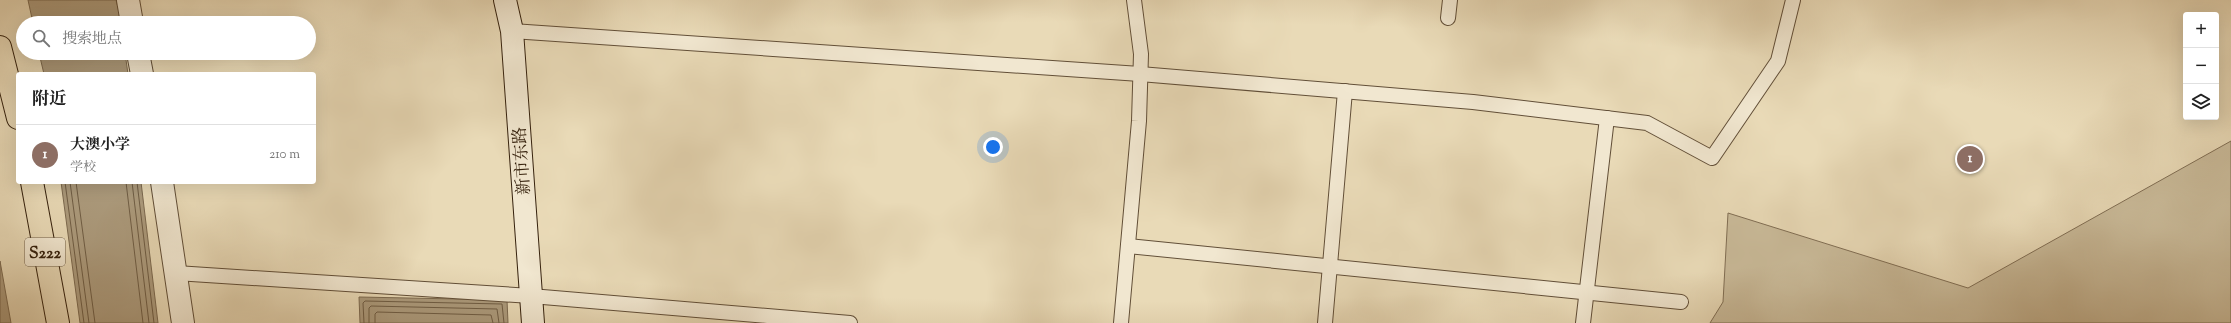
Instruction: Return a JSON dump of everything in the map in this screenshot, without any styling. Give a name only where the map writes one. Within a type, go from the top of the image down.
[{"type":"main road","points":[[0,47],[16,110]]},
{"type":"main road","name":"S222","points":[[32,184],[58,323]]},
{"type":"street","points":[[128,0],[131,16]]},
{"type":"street","name":"新市东路","points":[[505,0],[512,31],[533,323]]},
{"type":"street","points":[[139,60],[142,72]]},
{"type":"street","points":[[162,184],[183,323]]},
{"type":"lane","points":[[1121,323],[1139,120],[1141,54],[1134,0]]},
{"type":"lane","points":[[1448,18],[1450,0]]},
{"type":"lane","points":[[512,31],[1140,74],[1473,102],[1647,123],[1712,158],[1778,61],[1793,0]]},
{"type":"lane","points":[[1325,323],[1345,91]]},
{"type":"lane","points":[[1583,323],[1607,118]]},
{"type":"lane","points":[[1128,246],[1681,302]]},
{"type":"lane","points":[[176,273],[531,296],[850,323]]},
{"type":"shaded area","points":[[2231,141],[2231,323],[1710,323],[1723,302],[1728,213],[1968,288]]},
{"type":"water","points":[[28,0],[116,0],[120,16],[31,16]]},
{"type":"water","points":[[41,60],[126,60],[128,72],[44,72]]},
{"type":"water","points":[[61,184],[141,184],[158,323],[80,323]]},
{"type":"water","points":[[0,261],[11,323],[0,323]]},
{"type":"water","points":[[359,297],[507,300],[508,323],[360,323]]},
{"type":"place","name":"大澳小学","points":[[1970,159]]}]
